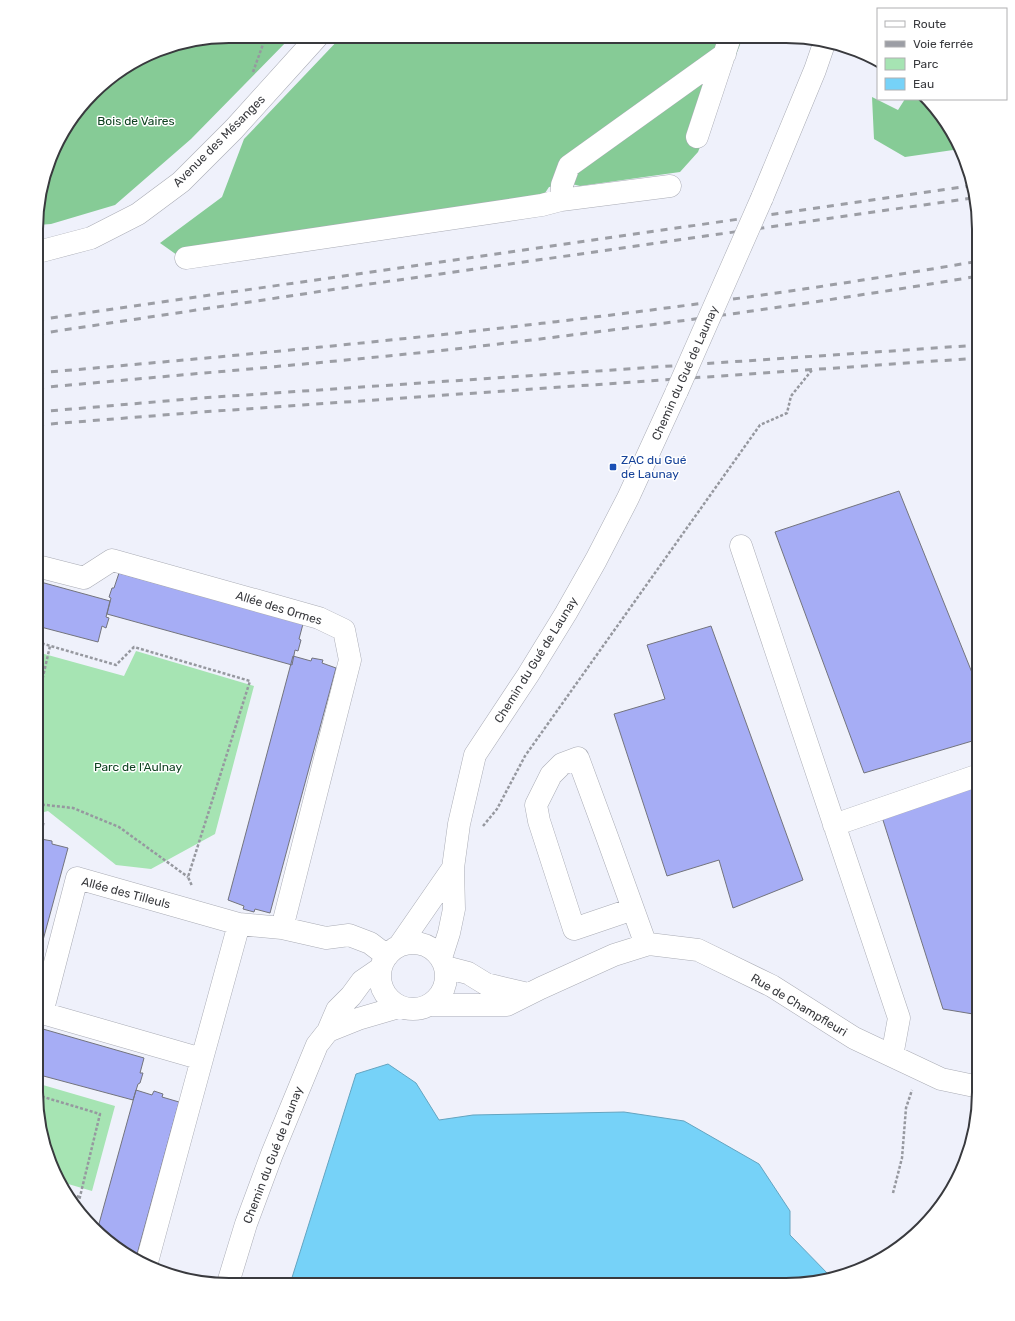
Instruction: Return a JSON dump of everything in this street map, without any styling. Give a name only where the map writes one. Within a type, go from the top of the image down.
[{"type":"street","name":"Avenue des Mésanges","points":[[43,251],[91,238],[138,214],[181,182],[234,129],[312,43]]},
{"type":"street","points":[[697,137],[727,46]]},
{"type":"street","points":[[561,200],[562,185],[569,166],[727,46]]},
{"type":"street","name":"Chemin du Gué de Launay","points":[[443,962],[454,909],[453,868],[459,824],[475,755],[532,669],[566,613],[628,498],[762,198],[815,70],[823,47]]},
{"type":"street","points":[[186,258],[542,205],[561,200],[670,186]]},
{"type":"street","points":[[741,546],[899,1018],[892,1056]]},
{"type":"street","name":"Allée des Ormes","points":[[43,568],[84,578],[112,560],[319,618],[344,630],[350,660],[282,928]]},
{"type":"street","points":[[633,909],[574,929],[539,821],[536,805],[551,775],[562,764],[578,758],[633,909],[646,945]]},
{"type":"street","points":[[834,825],[972,777]]},
{"type":"street","name":"Chemin du Gué de Launay","points":[[230,1278],[246,1224],[272,1154],[317,1045],[328,1031],[337,1010],[362,982],[389,956],[453,868]]},
{"type":"street","name":"Allée des Tilleuls","points":[[43,1009],[77,878],[239,924],[282,928],[326,938],[349,935],[370,942],[389,956]]},
{"type":"street","points":[[147,1259],[239,924]]},
{"type":"street","points":[[443,962],[446,975],[442,992],[431,1005],[420,1009],[399,1007],[390,1000],[380,984],[389,956],[408,943],[418,943],[431,949],[443,962],[468,973],[486,984],[528,994]]},
{"type":"street","name":"Rue de Champfleuri","points":[[431,1005],[507,1005],[614,955],[649,944],[698,950],[772,986],[854,1038],[941,1079],[972,1086]]},
{"type":"street","points":[[328,1031],[358,1019],[399,1007]]},
{"type":"street","name":"Allée des Tilleuls","points":[[43,1013],[202,1058]]},
{"type":"path","points":[[456,844],[482,827],[497,809],[526,756],[760,425],[787,413],[791,396],[812,370]]},
{"type":"path","points":[[43,644],[116,665],[134,647],[250,681],[188,877]]},
{"type":"path","points":[[43,677],[50,646]]},
{"type":"path","points":[[43,805],[73,808],[119,827],[188,877],[206,915]]},
{"type":"path","points":[[893,1193],[902,1158],[906,1108],[919,1069]]},
{"type":"path","points":[[43,1097],[100,1114],[79,1202]]},
{"type":"path","points":[[75,1196],[80,1197]]},
{"type":"green space","name":"Bois de Vaires","points":[[217,43],[285,43],[191,139],[115,205],[51,224],[43,225],[43,217],[49,181],[62,147],[74,126],[89,106],[116,81],[147,62],[181,49]]},
{"type":"green space","points":[[335,43],[741,43],[698,152],[680,172],[580,186],[572,184],[549,187],[541,199],[177,255],[160,243],[222,197],[244,139]]},
{"type":"green space","points":[[872,97],[898,110],[904,100],[921,100],[941,126],[954,150],[905,157],[874,139]]},
{"type":"green space","name":"Parc de l'Aulnay","points":[[136,651],[254,686],[215,834],[151,869],[116,865],[48,811],[43,812],[43,654],[124,676]]},
{"type":"green space","points":[[43,1085],[115,1106],[92,1191],[67,1184],[62,1174],[49,1140],[43,1104]]},
{"type":"water","points":[[388,1064],[416,1083],[439,1120],[473,1115],[624,1112],[684,1121],[759,1164],[790,1211],[790,1235],[827,1273],[798,1278],[292,1278],[356,1074]]},
{"type":"building","points":[[899,491],[972,673],[972,741],[864,773],[775,532]]},
{"type":"building","points":[[119,573],[303,624],[299,639],[301,640],[298,651],[295,650],[292,665],[107,614],[111,598],[109,597]]},
{"type":"building","points":[[43,583],[110,601],[106,617],[109,618],[106,628],[102,626],[98,642],[43,628]]},
{"type":"building","points":[[711,626],[803,880],[733,908],[719,860],[667,876],[614,714],[665,699],[647,645]]},
{"type":"building","points":[[293,656],[311,661],[312,658],[323,660],[322,663],[336,668],[270,913],[255,909],[254,912],[243,909],[244,906],[228,900]]},
{"type":"building","points":[[972,786],[972,1014],[943,1009],[882,817]]},
{"type":"building","points":[[43,839],[52,841],[52,844],[68,848],[43,940]]},
{"type":"building","points":[[43,1029],[144,1058],[140,1073],[143,1073],[133,1100],[43,1076]]},
{"type":"building","points":[[136,1090],[152,1095],[154,1091],[163,1094],[162,1097],[179,1102],[137,1254],[116,1240],[99,1225]]},
{"type":"railway","points":[[43,319],[967,186]]},
{"type":"railway","points":[[43,333],[363,285],[969,198]]},
{"type":"railway","points":[[43,372],[391,340],[627,313],[862,280],[972,262]]},
{"type":"railway","points":[[43,387],[351,360],[455,349],[652,325],[783,307],[972,277]]},
{"type":"railway","points":[[43,411],[201,398],[972,345]]},
{"type":"railway","points":[[43,425],[202,412],[972,358]]},
{"type":"place","name":"ZAC du Gué de Launay","points":[[613,467]]}]
